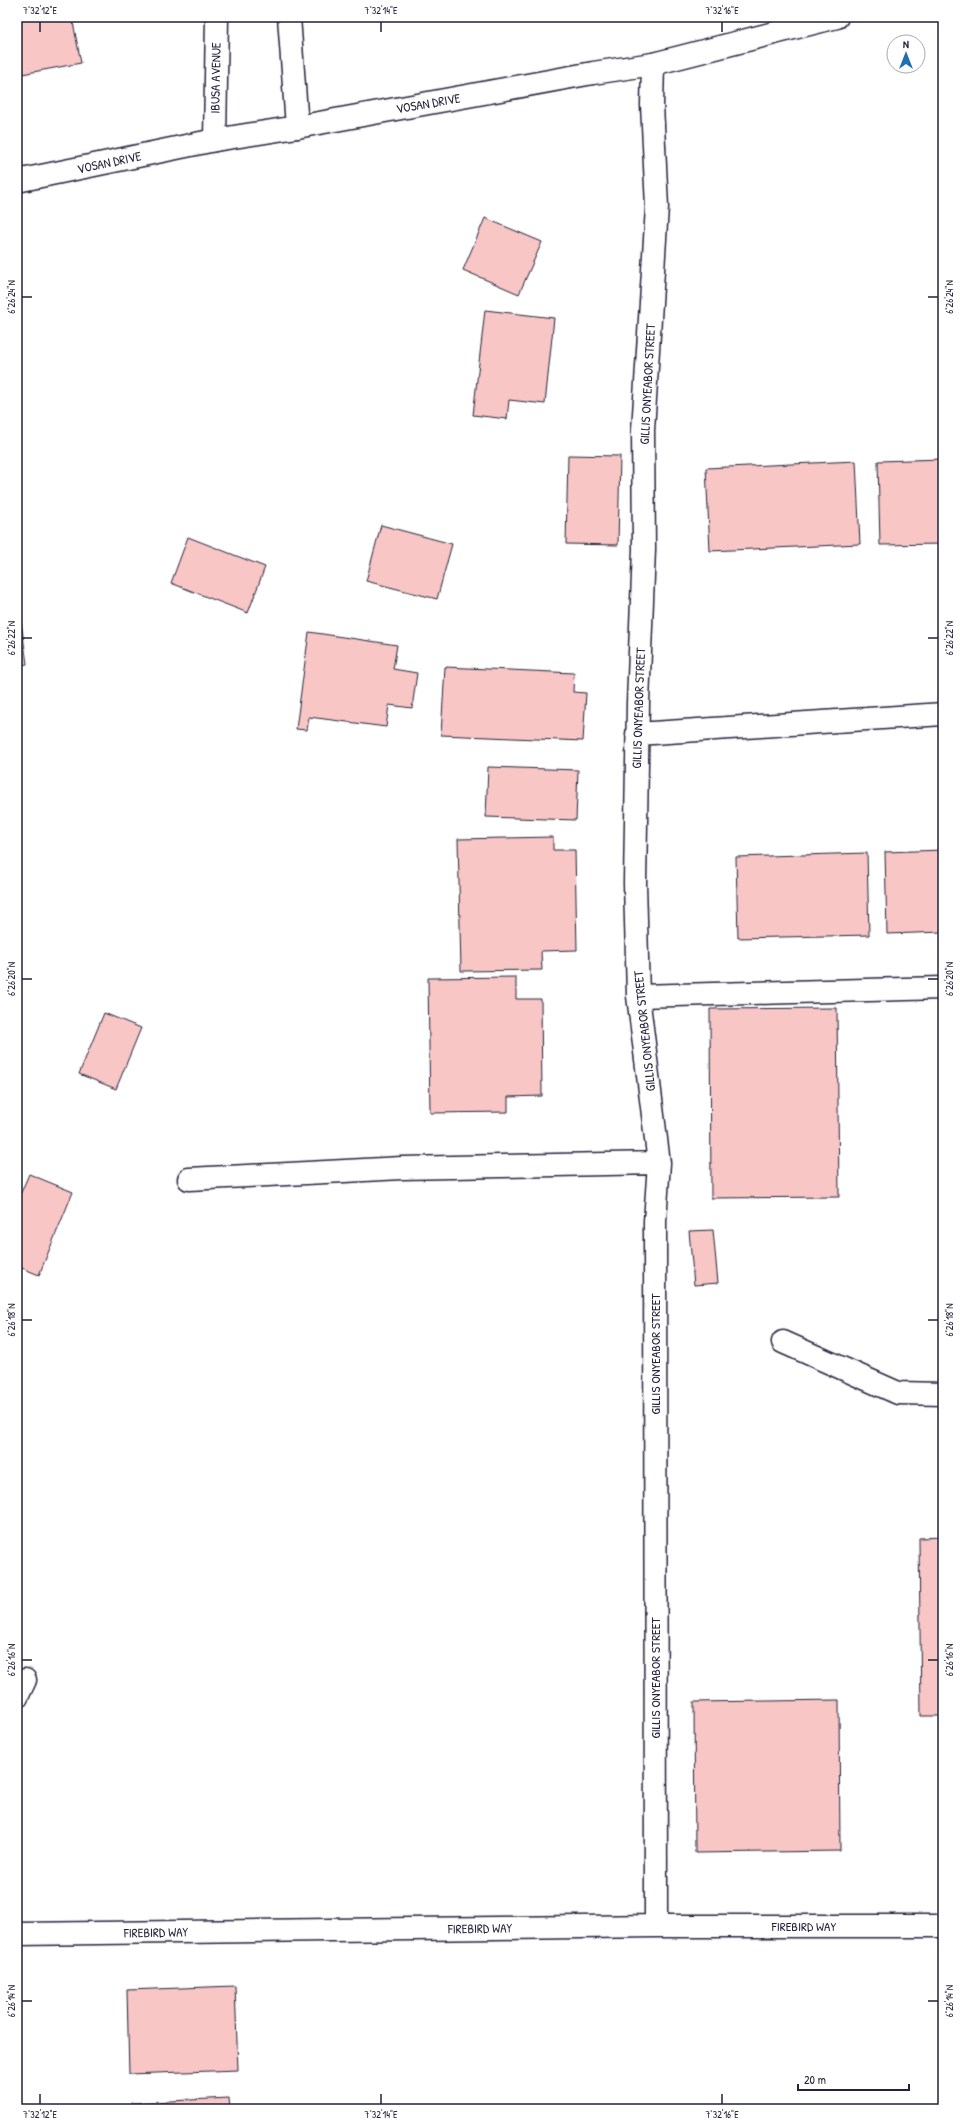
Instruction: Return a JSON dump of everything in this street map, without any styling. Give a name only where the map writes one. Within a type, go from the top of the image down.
[{"type":"street","name":"IBUSA AVENUE","points":[[215,140],[217,17]]},
{"type":"street","points":[[289,17],[297,127]]},
{"type":"street","name":"VOSAN DRIVE","points":[[17,181],[215,140],[297,127],[593,73],[653,64],[836,17]]},
{"type":"street","name":"GILLIS ONYEABOR STREET","points":[[653,64],[652,105],[657,207],[643,430],[644,549],[637,734],[635,883],[638,996],[659,1163],[655,1237],[656,1926]]},
{"type":"street","points":[[637,734],[943,714]]},
{"type":"street","points":[[638,996],[943,988]]},
{"type":"street","points":[[189,1179],[402,1168],[659,1163]]},
{"type":"street","points":[[783,1342],[898,1393],[943,1394]]},
{"type":"street","name":"FIREBIRD WAY","points":[[17,1934],[656,1926],[943,1926]]},
{"type":"building","points":[[17,17],[72,17],[81,63],[17,75]]},
{"type":"building","points":[[485,218],[542,242],[519,294],[463,270]]},
{"type":"building","points":[[485,310],[554,318],[545,404],[509,400],[507,419],[473,415]]},
{"type":"building","points":[[568,455],[620,456],[618,545],[566,544]]},
{"type":"building","points":[[943,459],[943,544],[880,545],[878,461]]},
{"type":"building","points":[[856,461],[860,544],[710,551],[706,468]]},
{"type":"building","points":[[381,525],[452,544],[437,599],[366,581]]},
{"type":"building","points":[[188,537],[265,567],[248,613],[171,583]]},
{"type":"building","points":[[17,592],[27,664],[17,666]]},
{"type":"building","points":[[309,632],[397,645],[393,669],[417,673],[412,708],[389,705],[386,727],[309,717],[307,730],[296,729]]},
{"type":"building","points":[[445,667],[574,673],[573,692],[586,693],[583,741],[441,735]]},
{"type":"building","points":[[488,767],[578,770],[576,820],[486,817]]},
{"type":"building","points":[[553,837],[553,850],[575,850],[577,950],[541,951],[542,970],[461,971],[458,839]]},
{"type":"building","points":[[943,850],[943,932],[887,934],[885,852]]},
{"type":"building","points":[[867,853],[869,935],[738,938],[736,857]]},
{"type":"building","points":[[516,977],[516,999],[541,999],[542,1096],[508,1097],[508,1112],[430,1113],[428,978]]},
{"type":"building","points":[[837,1008],[839,1197],[711,1198],[710,1009]]},
{"type":"building","points":[[104,1013],[141,1028],[116,1089],[79,1074]]},
{"type":"building","points":[[29,1174],[73,1192],[39,1275],[17,1266],[17,1202]]},
{"type":"building","points":[[713,1230],[718,1283],[694,1285],[689,1231]]},
{"type":"building","points":[[943,1537],[943,1716],[921,1716],[919,1538]]},
{"type":"building","points":[[839,1700],[840,1851],[695,1853],[694,1702]]},
{"type":"building","points":[[235,1986],[238,2070],[129,2074],[127,1990]]},
{"type":"building","points":[[229,2098],[230,2109],[131,2109],[131,2103]]}]
